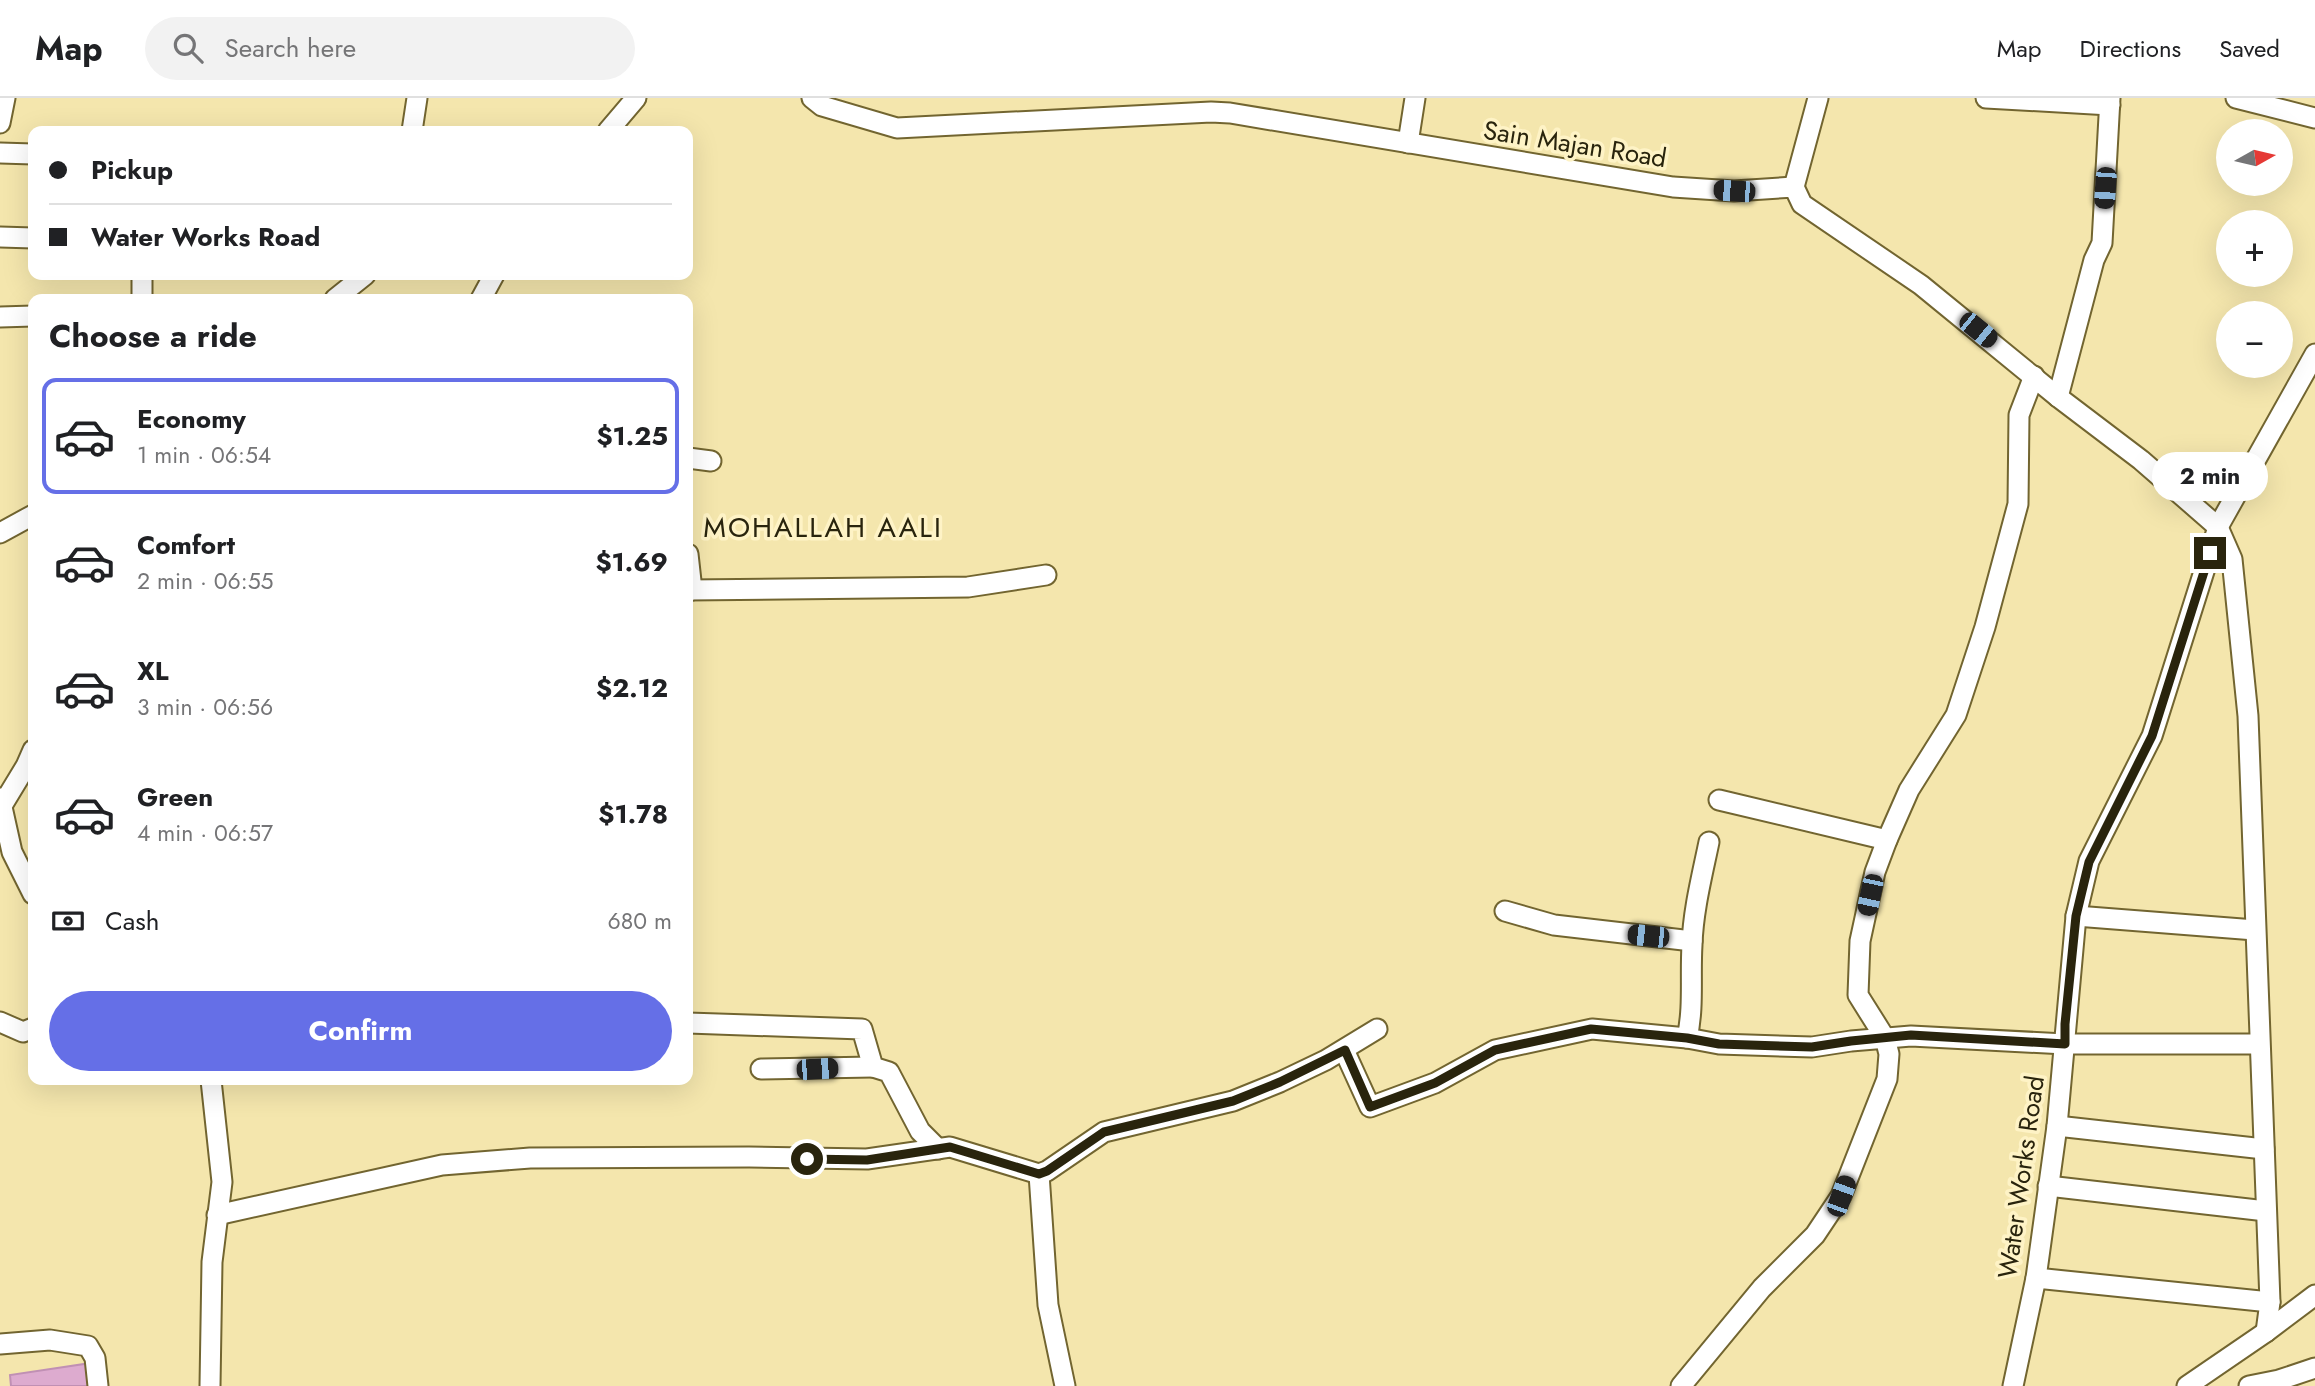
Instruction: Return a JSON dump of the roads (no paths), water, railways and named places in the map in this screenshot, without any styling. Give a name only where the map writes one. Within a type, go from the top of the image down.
[{"type":"street","points":[[0,123],[5,98]]},
{"type":"street","points":[[413,126],[417,98]]},
{"type":"street","points":[[612,126],[636,98]]},
{"type":"street","name":"Sain Majan Road","points":[[812,98],[822,106],[897,128],[1211,112],[1673,187],[1734,191],[1794,187]]},
{"type":"street","points":[[1408,143],[1415,98]]},
{"type":"street","points":[[1818,98],[1794,187],[1802,204],[1921,285],[2058,397],[2141,460],[2218,527],[2232,559],[2248,716],[2270,1302],[2266,1332]]},
{"type":"street","points":[[1986,98],[2110,101],[2102,243],[2094,260],[2058,397]]},
{"type":"street","points":[[2236,98],[2315,118]]},
{"type":"street","points":[[0,153],[28,154]]},
{"type":"street","points":[[0,237],[28,238]]},
{"type":"street","points":[[341,294],[359,280]]},
{"type":"street","points":[[0,317],[28,316]]},
{"type":"street","name":"Water Works Road","points":[[2013,1386],[2036,1279],[2057,1126],[2076,916],[2089,862],[2152,736],[2218,527],[2309,372],[2315,354]]},
{"type":"street","points":[[1681,1386],[1762,1288],[1815,1235],[1841,1196],[1887,1079],[1889,1054],[1885,1038],[1858,995],[1860,941],[1875,872],[1886,840],[1909,790],[1956,715],[1985,627],[2018,504],[2019,415],[2034,376]]},
{"type":"street","points":[[693,459],[711,461]]},
{"type":"street","points":[[0,533],[28,518]]},
{"type":"street","points":[[693,590],[968,587],[1046,575]]},
{"type":"street","points":[[28,761],[1,801],[6,855],[28,887]]},
{"type":"street","points":[[1719,800],[1886,840]]},
{"type":"street","points":[[1687,1038],[1691,1021],[1692,941],[1698,893],[1709,842]]},
{"type":"street","points":[[1505,911],[1555,925],[1692,941]]},
{"type":"street","points":[[2076,916],[2255,930]]},
{"type":"street","points":[[0,1022],[23,1032],[28,1030]]},
{"type":"street","points":[[693,1023],[862,1029],[873,1067]]},
{"type":"street","points":[[217,1214],[442,1165],[556,1158],[749,1157],[867,1160],[950,1147],[1039,1174],[1104,1132],[1233,1101],[1280,1082],[1345,1050],[1377,1029]]},
{"type":"street","points":[[1345,1050],[1370,1107],[1435,1083],[1495,1050],[1591,1029],[1687,1038],[1719,1044],[1812,1047],[1911,1035],[2065,1044],[2259,1044]]},
{"type":"street","points":[[761,1069],[873,1067],[888,1072],[920,1131],[938,1149]]},
{"type":"street","points":[[211,1386],[212,1262],[222,1182],[212,1085]]},
{"type":"street","points":[[2057,1126],[2264,1149]]},
{"type":"street","points":[[1039,1174],[1048,1305],[1065,1386]]},
{"type":"street","points":[[2048,1186],[2266,1211]]},
{"type":"street","points":[[2036,1279],[2270,1302]]},
{"type":"street","points":[[2187,1386],[2315,1295]]},
{"type":"street","points":[[0,1344],[50,1340],[88,1346],[95,1358],[98,1386]]},
{"type":"street","points":[[2249,1386],[2278,1383],[2315,1368]]},
{"type":"district","name":"MOHALLAH AALI","points":[[823,527]]}]
